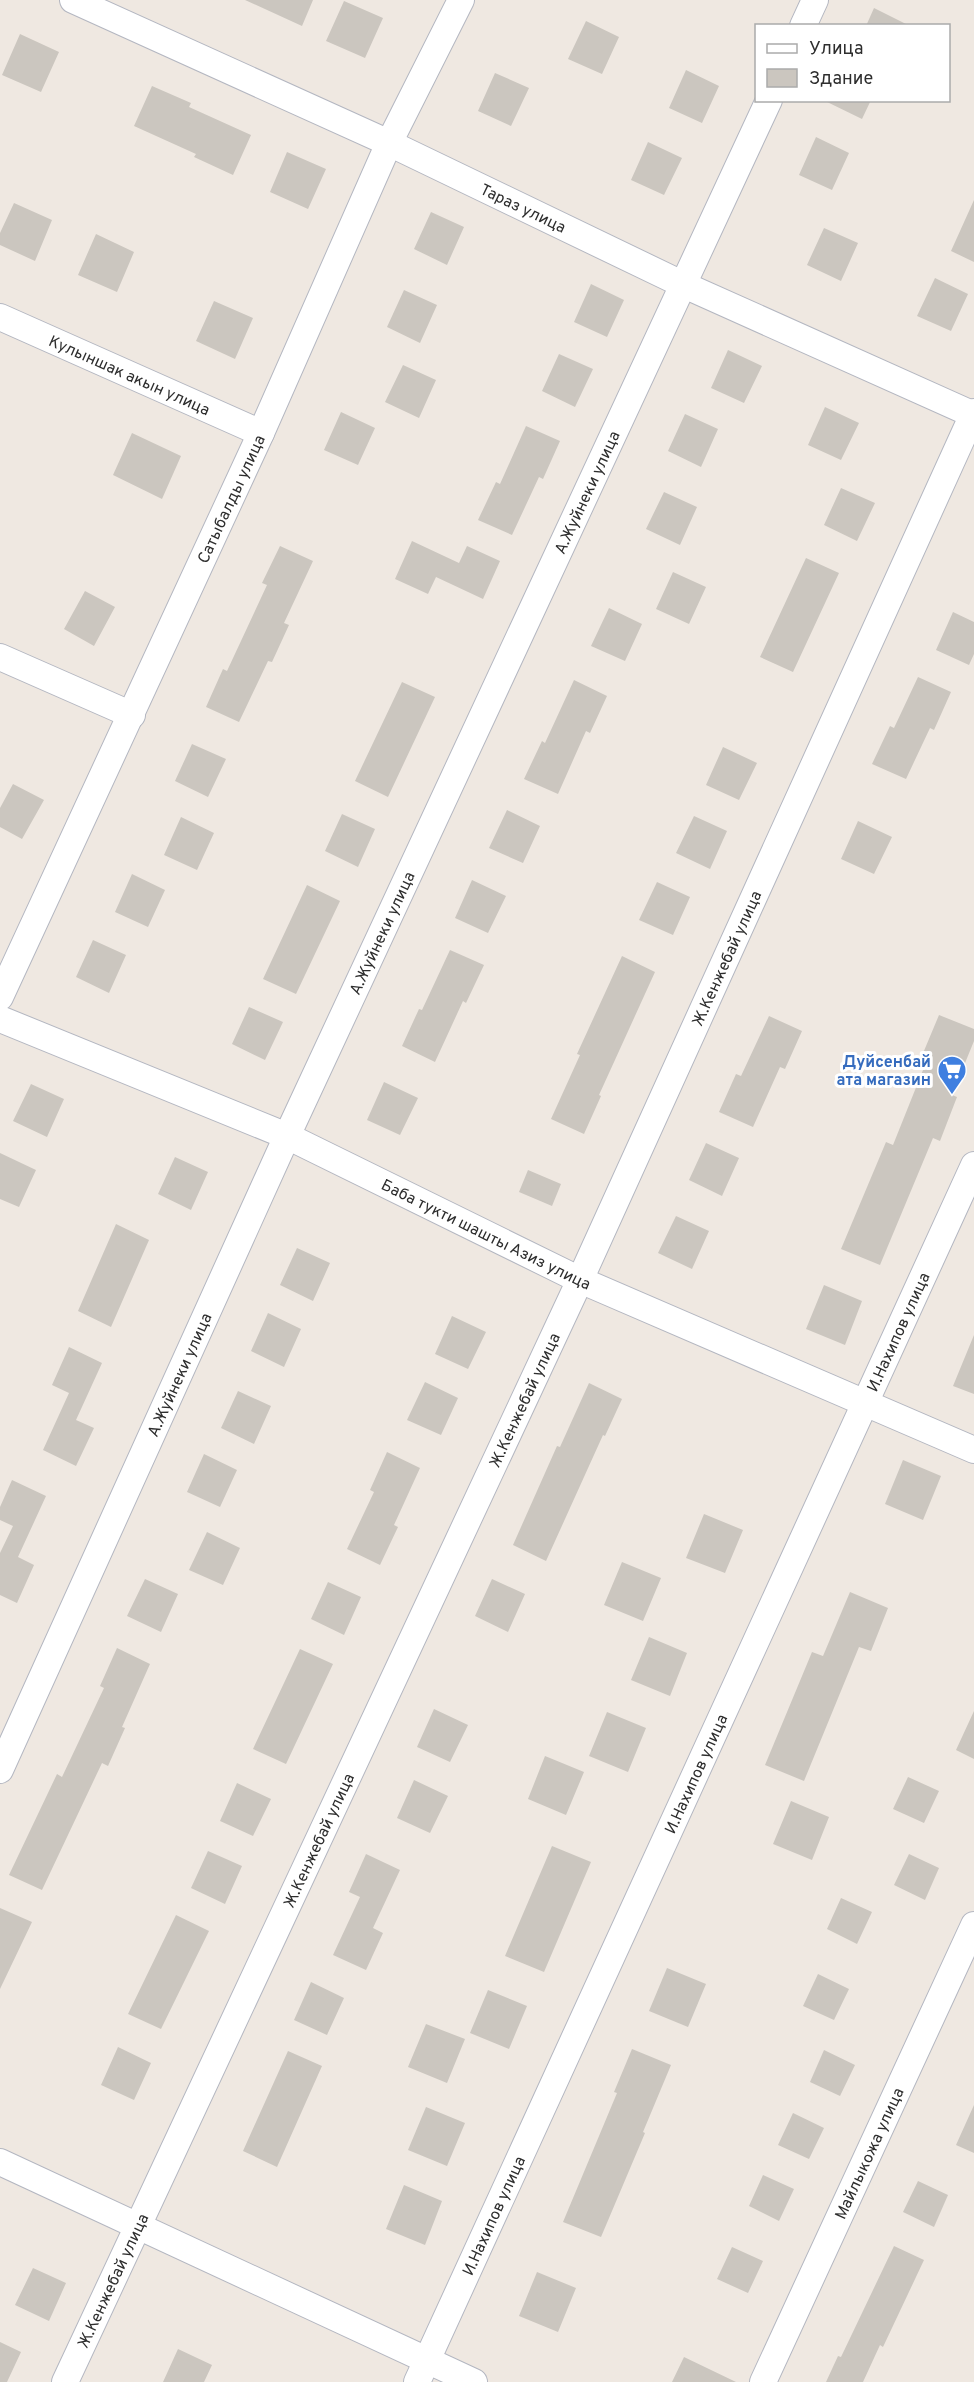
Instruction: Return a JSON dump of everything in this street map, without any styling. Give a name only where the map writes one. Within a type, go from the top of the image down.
[{"type":"street","name":"Тараз улица","points":[[74,0],[389,143],[684,285],[973,414]]},
{"type":"street","name":"Сатыбалды улица","points":[[0,997],[261,433],[389,143],[460,0]]},
{"type":"street","points":[[804,24],[815,0]]},
{"type":"street","name":"А.Жуйнеки улица","points":[[0,1770],[287,1136],[768,102]]},
{"type":"street","name":"Кулыншак акын улица","points":[[0,317],[261,433]]},
{"type":"street","name":"Ж.Кенжебай улица","points":[[65,2382],[580,1280],[973,414]]},
{"type":"street","points":[[0,657],[132,715]]},
{"type":"street","name":"Баба тукти шашты Азиз улица","points":[[0,1019],[287,1136],[580,1280],[974,1450]]},
{"type":"street","name":"И.Нахипов улица","points":[[422,2372],[974,1165]]},
{"type":"street","name":"Майлыкожа улица","points":[[763,2382],[974,1925]]},
{"type":"street","points":[[0,2162],[137,2224],[422,2372],[474,2382]]},
{"type":"building","points":[[245,0],[313,0],[302,26]]},
{"type":"building","points":[[344,1],[383,18],[365,58],[326,41]]},
{"type":"building","points":[[874,8],[906,24],[867,24]]},
{"type":"building","points":[[586,21],[619,37],[602,74],[568,59]]},
{"type":"building","points":[[20,34],[59,52],[41,92],[2,75]]},
{"type":"building","points":[[686,70],[719,86],[702,123],[669,108]]},
{"type":"building","points":[[495,73],[529,88],[511,126],[478,111]]},
{"type":"building","points":[[152,86],[191,103],[189,107],[251,135],[233,175],[194,157],[196,154],[134,126]]},
{"type":"building","points":[[827,102],[870,102],[862,119]]},
{"type":"building","points":[[816,137],[849,153],[832,190],[799,175]]},
{"type":"building","points":[[648,142],[682,158],[664,195],[631,180]]},
{"type":"building","points":[[287,152],[326,169],[308,209],[270,192]]},
{"type":"building","points":[[974,200],[974,262],[951,251]]},
{"type":"building","points":[[14,203],[52,220],[35,261],[0,245],[0,233]]},
{"type":"building","points":[[431,212],[464,227],[447,265],[414,249]]},
{"type":"building","points":[[824,228],[858,243],[841,281],[807,265]]},
{"type":"building","points":[[96,234],[134,252],[117,292],[78,275]]},
{"type":"building","points":[[935,278],[968,294],[951,331],[917,316]]},
{"type":"building","points":[[591,284],[624,300],[607,337],[574,322]]},
{"type":"building","points":[[404,290],[437,305],[420,343],[387,327]]},
{"type":"building","points":[[214,301],[253,318],[235,359],[196,341]]},
{"type":"building","points":[[728,350],[762,366],[744,403],[711,388]]},
{"type":"building","points":[[559,354],[593,369],[575,407],[542,391]]},
{"type":"building","points":[[403,365],[436,380],[419,418],[385,402]]},
{"type":"building","points":[[825,407],[859,423],[841,460],[808,445]]},
{"type":"building","points":[[341,412],[375,428],[358,465],[324,450]]},
{"type":"building","points":[[685,414],[718,429],[701,467],[668,451]]},
{"type":"building","points":[[526,426],[560,441],[543,479],[539,477],[512,535],[478,520],[496,482],[500,484]]},
{"type":"building","points":[[132,433],[181,456],[162,499],[113,475]]},
{"type":"building","points":[[841,488],[875,503],[857,541],[824,525]]},
{"type":"building","points":[[664,492],[697,507],[680,545],[646,529]]},
{"type":"building","points":[[412,541],[459,563],[467,546],[500,561],[483,599],[436,577],[428,594],[395,579]]},
{"type":"building","points":[[280,546],[313,561],[284,623],[289,625],[272,662],[268,661],[239,722],[206,707],[223,669],[227,671],[267,585],[262,583]]},
{"type":"building","points":[[806,558],[839,573],[793,672],[760,657]]},
{"type":"building","points":[[673,572],[706,587],[689,624],[656,609]]},
{"type":"building","points":[[85,591],[115,607],[94,646],[64,629]]},
{"type":"building","points":[[609,608],[642,624],[625,661],[591,646]]},
{"type":"building","points":[[953,612],[974,622],[974,654],[969,665],[936,650]]},
{"type":"building","points":[[918,677],[951,692],[934,730],[930,728],[906,779],[872,764],[890,726],[894,728]]},
{"type":"building","points":[[574,680],[607,696],[590,733],[586,731],[558,794],[524,779],[542,741],[545,743]]},
{"type":"building","points":[[402,682],[435,697],[388,797],[355,781]]},
{"type":"building","points":[[192,744],[226,759],[208,797],[175,781]]},
{"type":"building","points":[[723,747],[757,763],[739,800],[706,785]]},
{"type":"building","points":[[13,784],[44,800],[22,839],[0,827],[0,808]]},
{"type":"building","points":[[507,810],[540,826],[523,863],[489,848]]},
{"type":"building","points":[[342,814],[375,829],[358,867],[325,851]]},
{"type":"building","points":[[694,816],[727,831],[710,869],[676,853]]},
{"type":"building","points":[[181,817],[214,833],[197,870],[164,855]]},
{"type":"building","points":[[858,821],[892,837],[874,874],[841,859]]},
{"type":"building","points":[[132,874],[165,890],[148,927],[115,912]]},
{"type":"building","points":[[472,880],[506,896],[488,933],[455,918]]},
{"type":"building","points":[[657,882],[690,897],[673,935],[639,920]]},
{"type":"building","points":[[307,885],[340,901],[296,994],[263,979]]},
{"type":"building","points":[[93,940],[126,955],[109,993],[76,977]]},
{"type":"building","points":[[450,950],[484,965],[466,1003],[463,1001],[435,1062],[402,1046]]},
{"type":"building","points":[[622,956],[655,972],[599,1095],[601,1096],[584,1134],[551,1119],[580,1055],[577,1054]]},
{"type":"building","points":[[249,1007],[283,1022],[265,1060],[232,1044]]},
{"type":"building","points":[[939,1015],[974,1029],[974,1041],[952,1095],[957,1097],[940,1141],[933,1138],[880,1265],[841,1249],[886,1142],[893,1145],[927,1060],[921,1058]]},
{"type":"building","points":[[769,1016],[802,1031],[785,1069],[780,1067],[753,1127],[719,1112],[736,1074],[741,1076]]},
{"type":"building","points":[[384,1082],[418,1098],[400,1135],[367,1120]]},
{"type":"building","points":[[31,1084],[64,1099],[47,1137],[13,1121]]},
{"type":"building","points":[[706,1143],[739,1158],[722,1196],[689,1180]]},
{"type":"building","points":[[0,1153],[36,1170],[19,1207],[0,1199]]},
{"type":"building","points":[[175,1157],[208,1172],[191,1210],[158,1194]]},
{"type":"building","points":[[528,1170],[561,1184],[552,1206],[519,1192]]},
{"type":"building","points":[[676,1216],[709,1231],[692,1269],[658,1253]]},
{"type":"building","points":[[116,1224],[149,1240],[111,1327],[78,1311]]},
{"type":"building","points":[[297,1248],[330,1263],[313,1301],[280,1285]]},
{"type":"building","points":[[824,1285],[862,1301],[845,1345],[806,1329]]},
{"type":"building","points":[[268,1313],[301,1329],[284,1367],[251,1351]]},
{"type":"building","points":[[452,1316],[486,1332],[468,1369],[435,1354]]},
{"type":"building","points":[[974,1335],[974,1394],[953,1386]]},
{"type":"building","points":[[69,1347],[102,1363],[76,1420],[94,1428],[76,1466],[43,1450],[69,1393],[52,1385]]},
{"type":"building","points":[[425,1382],[458,1398],[441,1435],[407,1420]]},
{"type":"building","points":[[589,1383],[622,1399],[605,1436],[603,1435],[546,1561],[513,1545],[557,1446],[560,1447]]},
{"type":"building","points":[[238,1391],[271,1406],[254,1444],[221,1428]]},
{"type":"building","points":[[387,1452],[420,1468],[394,1525],[398,1527],[380,1565],[347,1549],[374,1492],[370,1490]]},
{"type":"building","points":[[204,1454],[237,1470],[220,1507],[187,1492]]},
{"type":"building","points":[[903,1460],[941,1476],[923,1520],[885,1504]]},
{"type":"building","points":[[12,1480],[46,1496],[18,1557],[34,1565],[17,1603],[0,1595],[0,1553],[13,1526],[0,1520],[0,1507]]},
{"type":"building","points":[[704,1514],[743,1530],[725,1573],[686,1558]]},
{"type":"building","points":[[207,1532],[240,1548],[223,1585],[189,1570]]},
{"type":"building","points":[[622,1562],[661,1578],[643,1621],[604,1605]]},
{"type":"building","points":[[145,1579],[178,1594],[161,1632],[127,1616]]},
{"type":"building","points":[[492,1579],[525,1594],[508,1632],[475,1616]]},
{"type":"building","points":[[328,1582],[361,1597],[344,1635],[311,1619]]},
{"type":"building","points":[[850,1592],[888,1608],[871,1651],[859,1647],[804,1781],[765,1765],[812,1652],[823,1656]]},
{"type":"building","points":[[649,1637],[687,1653],[670,1696],[631,1680]]},
{"type":"building","points":[[117,1648],[150,1664],[122,1727],[125,1728],[108,1766],[102,1763],[42,1890],[9,1875],[57,1774],[62,1777],[104,1688],[100,1686]]},
{"type":"building","points":[[300,1649],[333,1664],[286,1764],[253,1749]]},
{"type":"building","points":[[434,1709],[468,1725],[450,1762],[417,1747]]},
{"type":"building","points":[[974,1711],[974,1759],[956,1750]]},
{"type":"building","points":[[607,1712],[646,1728],[628,1772],[589,1756]]},
{"type":"building","points":[[545,1756],[584,1772],[566,1815],[528,1799]]},
{"type":"building","points":[[908,1777],[939,1791],[924,1823],[893,1809]]},
{"type":"building","points":[[414,1780],[448,1796],[430,1833],[397,1818]]},
{"type":"building","points":[[237,1783],[271,1799],[253,1836],[220,1821]]},
{"type":"building","points":[[791,1801],[829,1817],[812,1860],[773,1844]]},
{"type":"building","points":[[552,1846],[591,1862],[544,1972],[505,1956]]},
{"type":"building","points":[[208,1851],[242,1866],[225,1904],[191,1888]]},
{"type":"building","points":[[366,1854],[400,1870],[373,1928],[383,1933],[366,1970],[333,1955],[360,1897],[349,1892]]},
{"type":"building","points":[[909,1854],[939,1868],[925,1900],[894,1885]]},
{"type":"building","points":[[841,1898],[872,1912],[857,1944],[827,1929]]},
{"type":"building","points":[[0,1908],[32,1922],[0,1989]]},
{"type":"building","points":[[176,1915],[209,1931],[161,2029],[128,2014]]},
{"type":"building","points":[[667,1968],[706,1984],[688,2027],[649,2011]]},
{"type":"building","points":[[818,1974],[849,1989],[834,2020],[803,2006]]},
{"type":"building","points":[[311,1982],[344,1998],[327,2035],[294,2020]]},
{"type":"building","points":[[488,1990],[527,2006],[509,2049],[470,2033]]},
{"type":"building","points":[[426,2024],[465,2039],[447,2083],[408,2067]]},
{"type":"building","points":[[118,2047],[151,2063],[134,2100],[101,2085]]},
{"type":"building","points":[[632,2049],[671,2065],[601,2237],[563,2222],[617,2093],[614,2092]]},
{"type":"building","points":[[824,2050],[855,2065],[840,2096],[810,2082]]},
{"type":"building","points":[[288,2051],[322,2066],[277,2167],[243,2151]]},
{"type":"building","points":[[974,2105],[974,2153],[956,2145]]},
{"type":"building","points":[[426,2107],[465,2123],[447,2166],[408,2150]]},
{"type":"building","points":[[793,2113],[824,2128],[809,2159],[778,2145]]},
{"type":"building","points":[[763,2175],[794,2189],[779,2221],[749,2206]]},
{"type":"building","points":[[918,2181],[948,2195],[934,2227],[903,2212]]},
{"type":"building","points":[[404,2185],[442,2201],[425,2245],[386,2229]]},
{"type":"building","points":[[894,2246],[924,2260],[883,2347],[880,2345],[863,2382],[826,2382],[838,2356],[841,2357]]},
{"type":"building","points":[[732,2247],[763,2261],[748,2293],[717,2279]]},
{"type":"building","points":[[33,2268],[66,2283],[49,2321],[15,2305]]},
{"type":"building","points":[[537,2272],[576,2288],[558,2332],[519,2316]]},
{"type":"building","points":[[0,2342],[21,2352],[7,2382],[0,2382]]},
{"type":"building","points":[[178,2349],[212,2365],[204,2382],[163,2382]]},
{"type":"building","points":[[684,2357],[736,2382],[672,2382]]},
{"type":"place","name":"Дуйсенбай ата магазин","points":[[952,1096]]}]
